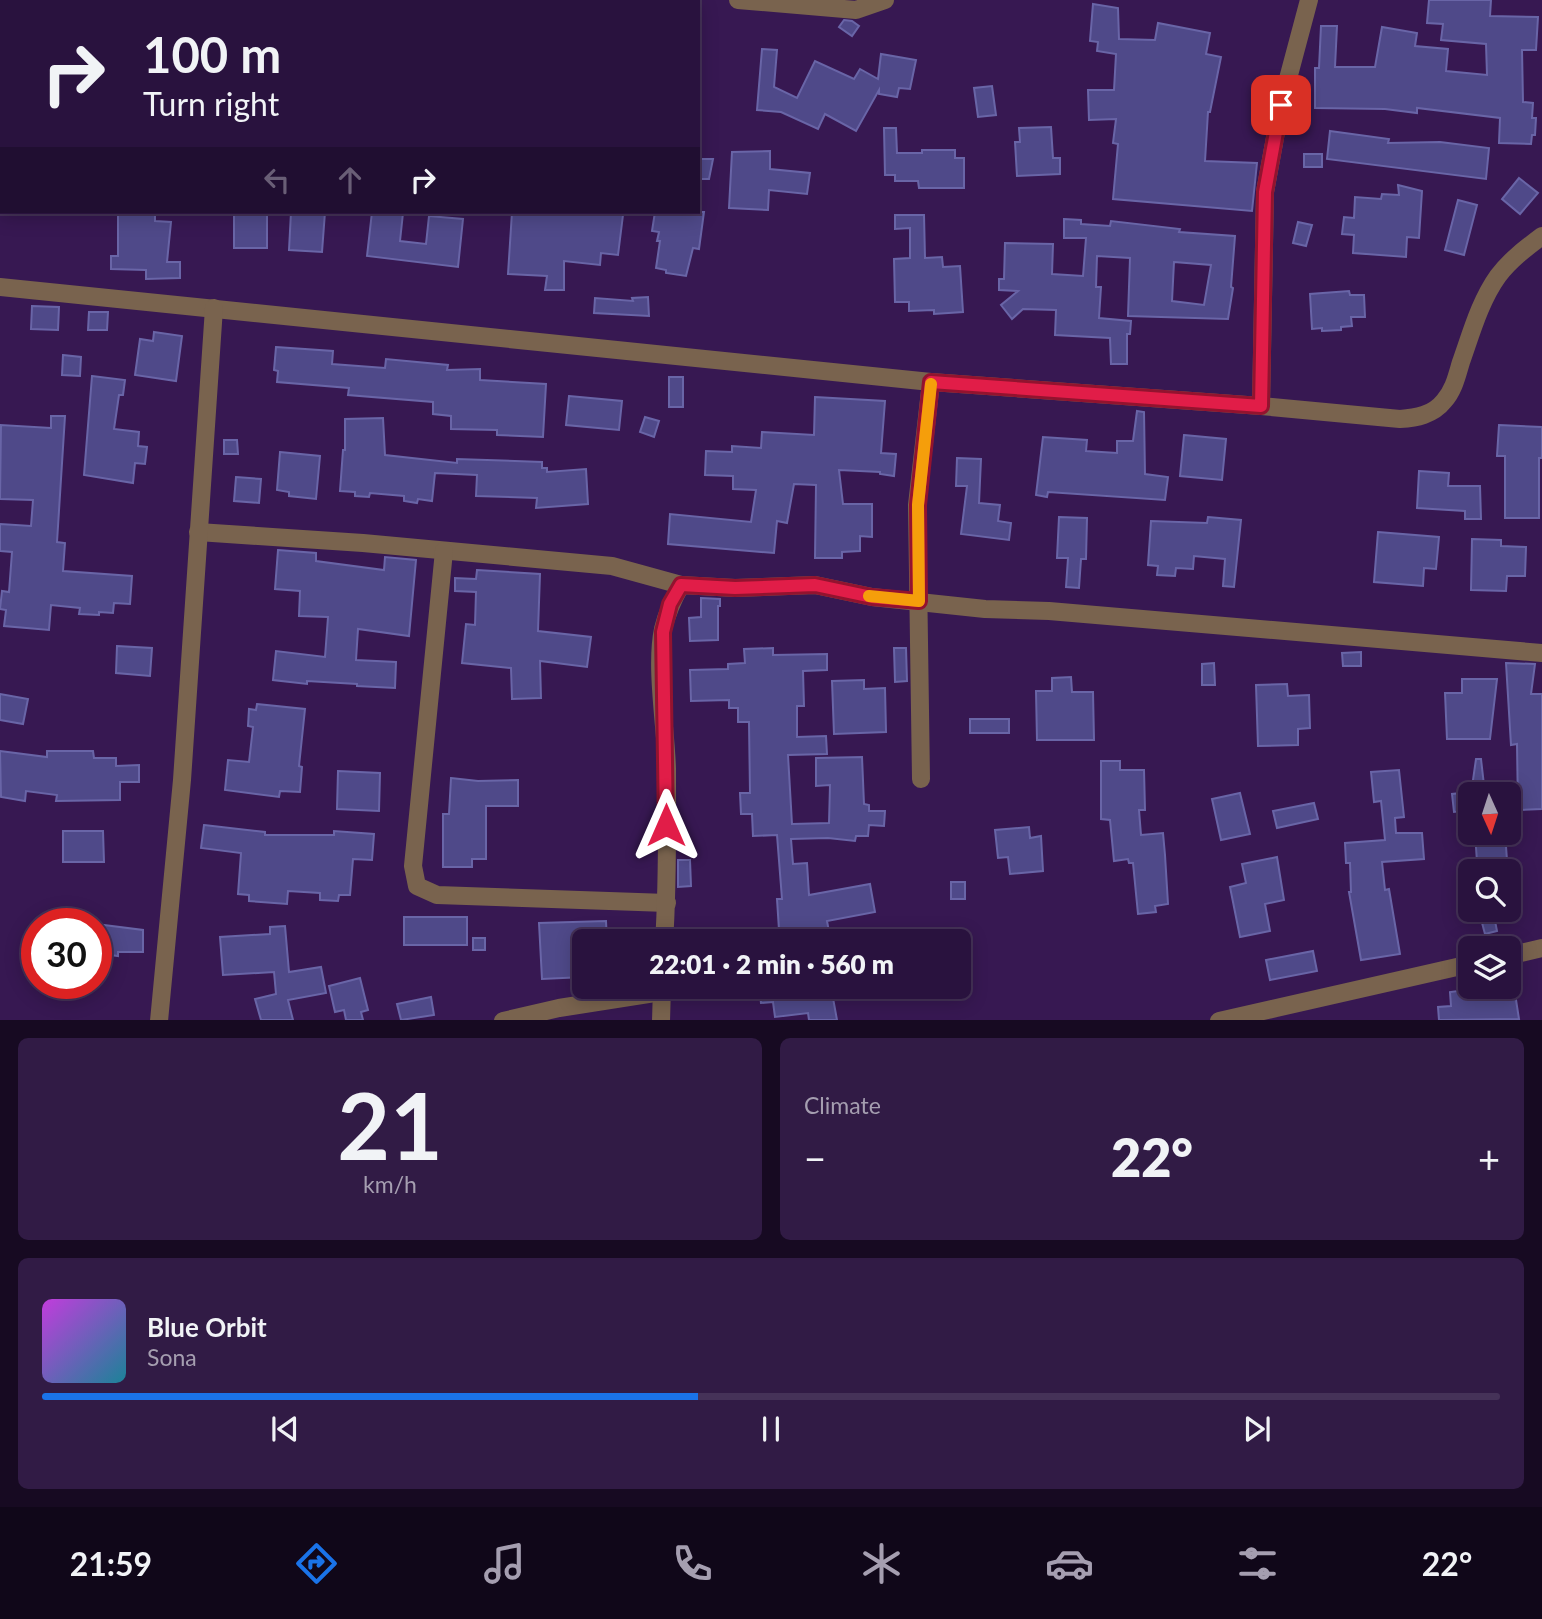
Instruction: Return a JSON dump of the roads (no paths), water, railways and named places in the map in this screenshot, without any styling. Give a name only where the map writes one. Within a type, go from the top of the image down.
[{"type":"street","points":[[738,0],[856,10],[885,0]]},
{"type":"street","points":[[1261,406],[1265,192],[1281,105],[1309,0]]},
{"type":"street","points":[[0,287],[931,382],[1400,419],[1416,418],[1430,413],[1443,403],[1451,391],[1477,317],[1497,277],[1520,252],[1542,236]]},
{"type":"street","points":[[159,1020],[182,780],[214,309]]},
{"type":"street","points":[[921,779],[918,505],[931,382]]},
{"type":"street","points":[[198,532],[612,566],[681,585],[735,588],[815,585],[872,597],[985,609],[1049,611],[1542,653]]},
{"type":"street","points":[[444,551],[413,866],[417,886],[437,895],[667,903]]},
{"type":"street","points":[[665,929],[667,769],[662,671],[663,632],[670,604],[681,585]]},
{"type":"street","points":[[1521,953],[1542,948]]},
{"type":"street","points":[[1219,1020],[1458,967]]},
{"type":"street","points":[[503,1020],[608,999]]},
{"type":"street","points":[[661,1020],[662,999]]}]
